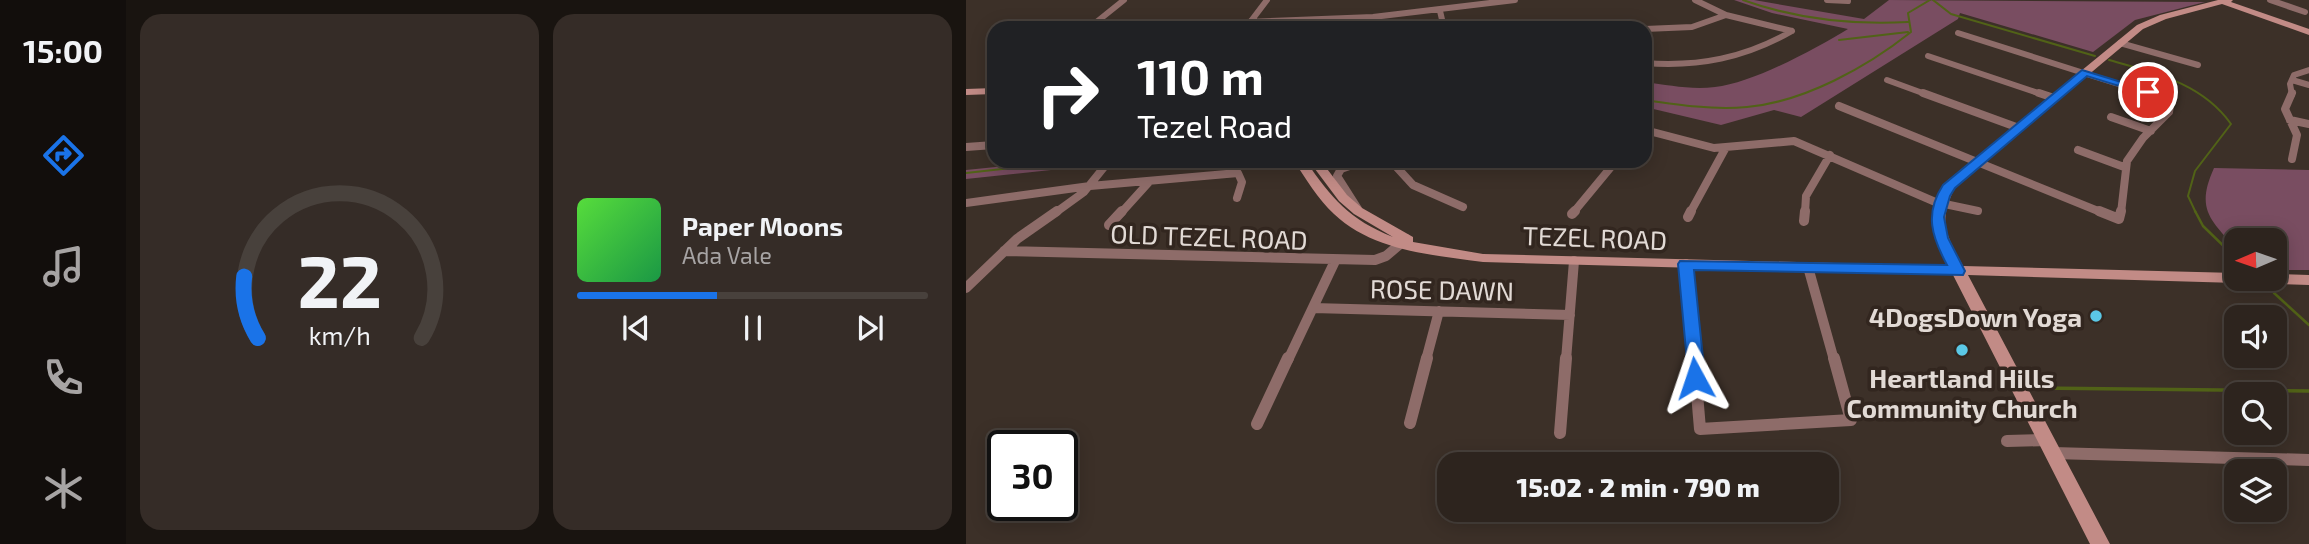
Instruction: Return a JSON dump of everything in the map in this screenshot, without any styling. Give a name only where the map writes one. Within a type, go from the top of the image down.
[{"type":"street","points":[[1097,21],[1124,0]]},
{"type":"street","points":[[1251,21],[1267,0]]},
{"type":"street","points":[[1303,21],[1440,11],[1515,0]]},
{"type":"street","points":[[1652,64],[1685,67],[1717,64],[1752,52],[1792,32],[1726,15],[1695,0]]},
{"type":"street","points":[[1827,0],[1848,1]]},
{"type":"street","points":[[2270,0],[2305,12]]},
{"type":"street","points":[[2100,544],[1957,271],[1939,231],[1940,203],[1950,185],[2147,23],[2223,1],[2309,32]]},
{"type":"street","points":[[1440,11],[1442,21]]},
{"type":"street","points":[[1652,29],[1692,27],[1726,15]]},
{"type":"street","points":[[1839,106],[2119,219],[2124,200],[2124,167],[2130,155],[2170,109],[2164,99],[1958,33]]},
{"type":"street","points":[[2120,43],[2198,65]]},
{"type":"street","points":[[1928,56],[2054,98]]},
{"type":"street","points":[[2292,159],[2297,135],[2285,109],[2293,97],[2294,75],[2309,70]]},
{"type":"street","points":[[1887,80],[2019,128]]},
{"type":"street","points":[[2292,80],[2309,85]]},
{"type":"street","points":[[966,94],[987,93]]},
{"type":"street","points":[[2111,117],[2151,131]]},
{"type":"street","points":[[2290,120],[2309,124]]},
{"type":"street","points":[[1652,132],[1725,149],[1780,140],[1802,143],[1940,203],[1978,211]]},
{"type":"street","points":[[966,147],[987,146]]},
{"type":"street","points":[[1688,217],[1725,149]]},
{"type":"street","points":[[2078,150],[2124,167]]},
{"type":"street","points":[[1804,221],[1807,196],[1830,155]]},
{"type":"street","points":[[966,288],[1004,251],[1090,186],[1104,168]]},
{"type":"street","name":"TEZEL ROAD","points":[[1305,168],[1326,198],[1352,223],[1384,240],[1408,242],[1483,258],[2224,278]]},
{"type":"street","name":"TEZEL ROAD","points":[[1320,168],[1343,198],[1359,212],[1408,242]]},
{"type":"street","points":[[1344,168],[1336,176],[1359,212]]},
{"type":"street","points":[[1396,168],[1421,190],[1463,207]]},
{"type":"street","points":[[1572,214],[1610,168]]},
{"type":"street","points":[[966,203],[1090,186],[1238,173],[1242,182],[1237,198]]},
{"type":"street","points":[[1110,225],[1149,182]]},
{"type":"street","name":"OLD TEZEL ROAD","points":[[1004,251],[1335,261],[1375,260],[1408,242]]},
{"type":"street","points":[[1257,424],[1335,261]]},
{"type":"street","points":[[1560,433],[1574,261]]},
{"type":"street","points":[[1686,264],[1700,429],[1851,420],[1808,267]]},
{"type":"street","points":[[2287,279],[2309,280]]},
{"type":"street","name":"ROSE DAWN","points":[[1313,309],[1570,315]]},
{"type":"street","points":[[1410,423],[1439,312]]},
{"type":"street","points":[[2007,441],[2050,447],[2309,460]]},
{"type":"shaded area","points":[[1734,0],[1754,0],[1864,19],[1889,0],[2205,2],[2135,20],[2093,52],[1960,13],[1958,19],[1801,117],[1774,110],[1721,125],[1652,109],[1652,83],[1697,88],[1730,84],[1783,64],[1848,29],[1772,13]]},
{"type":"shaded area","points":[[987,168],[1069,168],[966,179],[966,170]]},
{"type":"shaded area","points":[[2214,168],[2309,170],[2309,270],[2287,270],[2287,228],[2224,228],[2224,234],[2208,212],[2206,193]]},
{"type":"waterway","points":[[1743,0],[1783,12],[1824,19],[1908,22]]},
{"type":"waterway","points":[[1652,101],[1734,108],[1769,104],[1790,98],[1834,81],[1894,45],[1911,32],[1908,13],[1930,0]]},
{"type":"waterway","points":[[1933,0],[1951,14],[2095,56]]},
{"type":"waterway","points":[[1839,40],[1908,32]]},
{"type":"waterway","points":[[2109,60],[2160,75],[2192,89],[2219,110],[2231,124],[2195,171],[2188,196],[2196,212]]},
{"type":"waterway","points":[[966,173],[1011,168]]},
{"type":"waterway","points":[[2196,212],[2203,226],[2224,246]]},
{"type":"waterway","points":[[2274,293],[2309,325]]},
{"type":"waterway","points":[[2036,388],[2309,391]]},
{"type":"place","name":"4DogsDown Yoga","points":[[2096,316]]},
{"type":"place","name":"Heartland Hills Community Church","points":[[1962,350]]},
{"type":"route","points":[[1695,378],[1686,264],[1957,271],[1941,238],[1937,217],[1943,196],[1950,185],[2086,72],[2148,92]]}]
